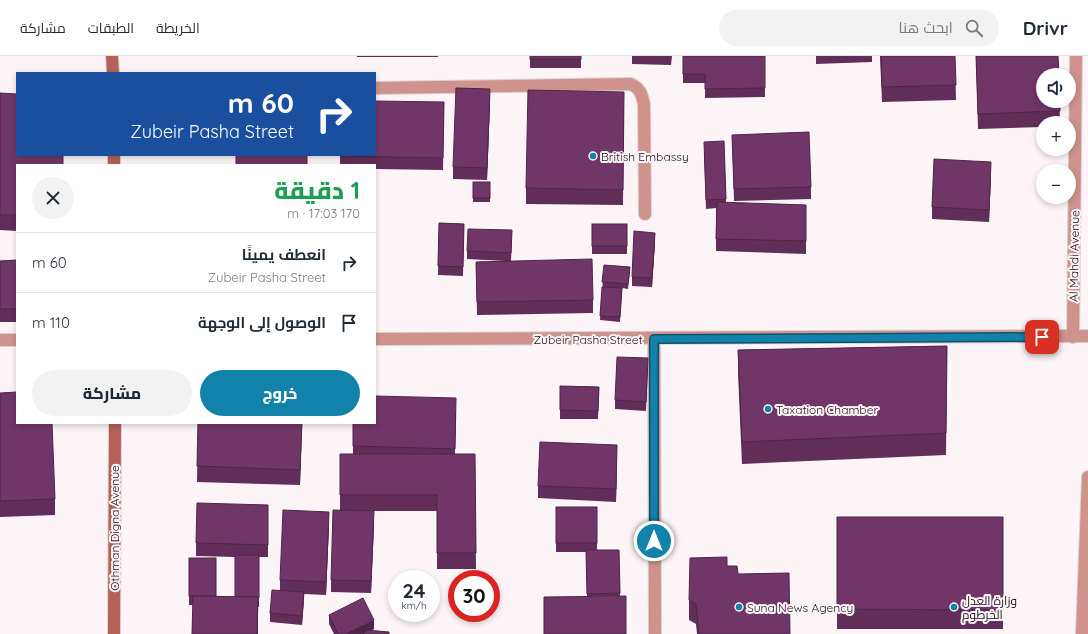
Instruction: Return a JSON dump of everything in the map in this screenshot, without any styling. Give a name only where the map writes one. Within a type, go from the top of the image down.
[{"type":"street","points":[[112,56],[113,72]]},
{"type":"street","name":"Al Mahdi Avenue","points":[[1073,337],[1076,56]]},
{"type":"street","points":[[376,88],[631,84],[638,87],[642,94],[644,105],[645,214]]},
{"type":"street","name":"Zubeir Pasha Street","points":[[376,339],[1088,336]]},
{"type":"street","points":[[654,339],[655,634]]},
{"type":"street","points":[[0,340],[16,340]]},
{"type":"street","name":"Othman Digna Avenue","points":[[114,634],[115,424]]},
{"type":"street","points":[[1082,634],[1088,477]]},
{"type":"building","points":[[530,56],[581,56],[581,59],[530,59]]},
{"type":"building","points":[[683,56],[765,56],[765,88],[705,89],[705,74],[683,74]]},
{"type":"building","points":[[881,56],[955,56],[956,85],[882,87]]},
{"type":"building","points":[[976,56],[1058,56],[1059,68],[1036,68],[1036,108],[1060,108],[1060,111],[978,114]]},
{"type":"building","points":[[456,88],[490,89],[487,168],[453,167]]},
{"type":"building","points":[[528,90],[624,92],[623,190],[526,188]]},
{"type":"building","points":[[0,93],[16,94],[16,156],[63,156],[63,164],[16,164],[16,215],[0,215]]},
{"type":"building","points":[[376,101],[444,102],[443,158],[340,156],[376,156]]},
{"type":"building","points":[[809,132],[811,187],[734,189],[732,135]]},
{"type":"building","points":[[724,141],[726,199],[706,200],[704,142]]},
{"type":"building","points":[[236,156],[307,156],[307,164],[236,164]]},
{"type":"building","points":[[934,159],[991,162],[989,210],[932,207]]},
{"type":"building","points":[[473,182],[490,182],[490,198],[473,198]]},
{"type":"building","points":[[717,202],[806,205],[806,241],[716,239]]},
{"type":"building","points":[[439,223],[464,224],[463,267],[438,266]]},
{"type":"building","points":[[592,224],[627,224],[627,246],[592,246]]},
{"type":"building","points":[[468,229],[512,230],[511,253],[467,251]]},
{"type":"building","points":[[634,231],[655,233],[652,278],[632,277]]},
{"type":"building","points":[[592,259],[593,300],[477,302],[476,262]]},
{"type":"building","points":[[16,260],[16,309],[0,309],[0,261]]},
{"type":"building","points":[[604,265],[630,267],[628,284],[602,282]]},
{"type":"building","points":[[602,287],[622,288],[620,317],[600,316]]},
{"type":"building","points":[[947,346],[946,433],[742,442],[738,350]]},
{"type":"building","points":[[617,357],[648,358],[646,402],[615,400]]},
{"type":"building","points":[[560,386],[599,387],[598,411],[560,410]]},
{"type":"building","points":[[16,392],[16,424],[52,424],[55,499],[0,501],[0,393]]},
{"type":"building","points":[[376,396],[456,398],[455,449],[353,446],[353,424],[376,424]]},
{"type":"building","points":[[198,424],[302,424],[300,470],[197,466]]},
{"type":"building","points":[[540,442],[617,445],[616,489],[538,486]]},
{"type":"building","points":[[340,454],[475,454],[476,553],[437,553],[437,495],[340,495]]},
{"type":"building","points":[[197,503],[268,505],[268,545],[196,543]]},
{"type":"building","points":[[556,507],[597,507],[597,543],[556,543]]},
{"type":"building","points":[[283,510],[329,512],[326,582],[280,580]]},
{"type":"building","points":[[333,510],[374,511],[371,581],[331,580]]},
{"type":"building","points":[[837,517],[1003,517],[1003,610],[837,609]]},
{"type":"building","points":[[586,550],[619,550],[620,593],[587,594]]},
{"type":"building","points":[[235,555],[259,555],[259,598],[235,597]]},
{"type":"building","name":"Suna News Agency","points":[[727,557],[727,566],[737,566],[738,574],[789,573],[790,634],[699,634],[696,604],[689,600],[690,558]]},
{"type":"building","points":[[189,558],[216,558],[216,596],[189,596]]},
{"type":"building","points":[[272,590],[304,592],[302,616],[270,613]]},
{"type":"building","points":[[193,596],[258,597],[257,634],[192,634]]},
{"type":"building","points":[[626,596],[626,634],[544,634],[544,597]]},
{"type":"building","points":[[363,598],[374,620],[346,634],[338,634],[329,615]]},
{"type":"building","points":[[366,630],[389,632],[389,634],[366,634]]},
{"type":"place","name":"British Embassy","points":[[593,156]]},
{"type":"place","name":"Taxation Chamber","points":[[768,409]]},
{"type":"place","name":"Suna News Agency","points":[[739,607]]},
{"type":"place","name":"وزارة العدل الخرطوم","points":[[954,607]]},
{"type":"route","points":[[654,541],[654,339],[1042,337]]}]
